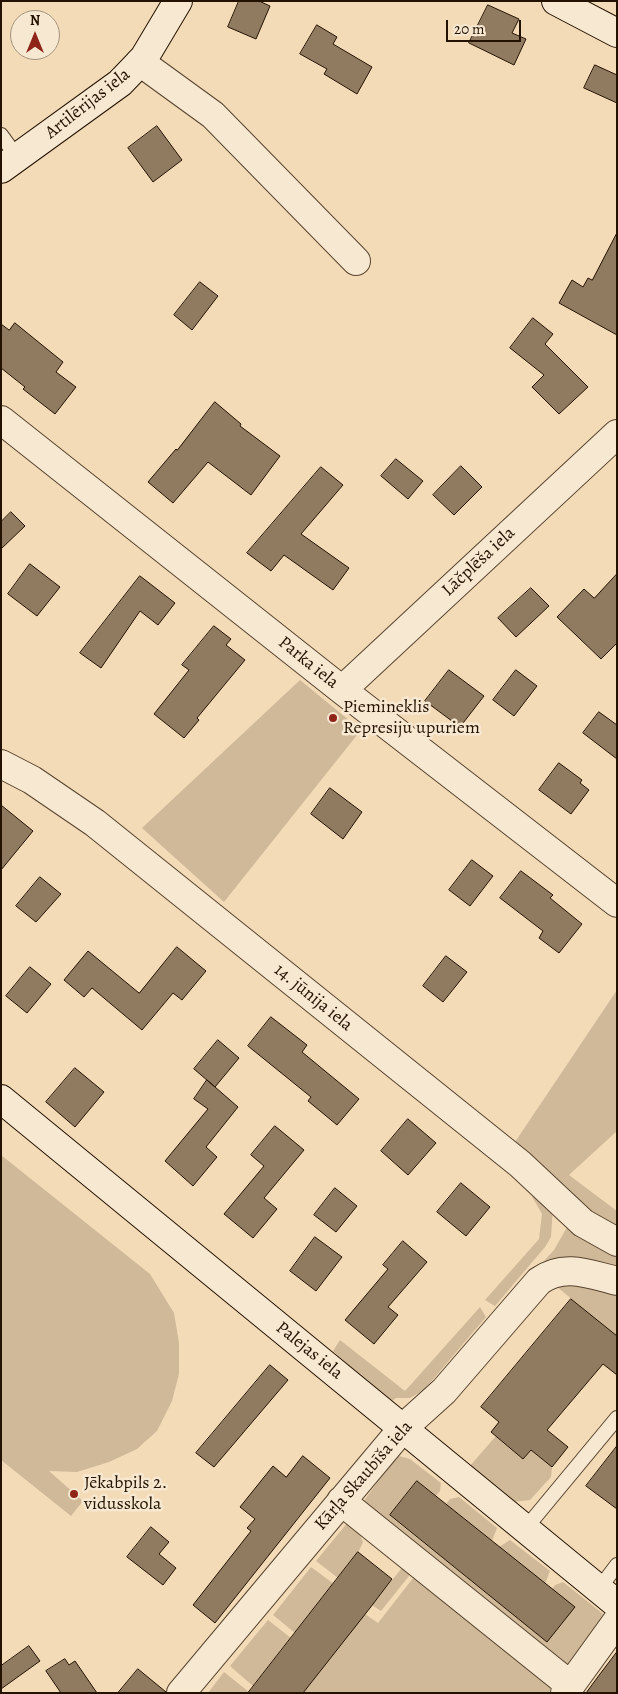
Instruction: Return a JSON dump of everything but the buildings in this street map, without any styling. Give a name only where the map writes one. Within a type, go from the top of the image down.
[{"type":"street","name":"Artilērijas iela","points":[[9,163],[120,83],[140,62],[172,14],[178,1]]},
{"type":"street","points":[[556,1],[617,33]]},
{"type":"street","points":[[140,62],[213,115],[356,261]]},
{"type":"street","name":"Parka iela","points":[[1,420],[342,690],[617,903]]},
{"type":"street","name":"Lāčplēša iela","points":[[342,690],[617,434]]},
{"type":"street","name":"14. jūnija iela","points":[[1,764],[32,780],[95,823],[520,1164],[583,1223],[617,1242]]},
{"type":"street","name":"Palejas iela","points":[[1,1099],[608,1596]]},
{"type":"street","name":"Kārļa Skaubīša iela","points":[[181,1693],[403,1428],[444,1391],[539,1281],[548,1275],[573,1270],[617,1281]]},
{"type":"street","points":[[341,1501],[568,1689],[617,1621]]},
{"type":"lane","points":[[1,135],[9,163]]},
{"type":"lane","points":[[526,1529],[617,1418]]},
{"type":"lane","points":[[608,1596],[617,1565]]},
{"type":"shaded area","points":[[300,680],[361,730],[224,902],[142,828]]},
{"type":"shaded area","points":[[617,990],[617,1131],[569,1175],[617,1211],[617,1235],[511,1148]]},
{"type":"shaded area","points":[[474,1138],[553,1208],[551,1237],[545,1247],[495,1306],[485,1300],[539,1239],[542,1214],[526,1186],[471,1143]]},
{"type":"shaded area","points":[[1,1155],[150,1274],[174,1313],[179,1343],[179,1374],[172,1401],[157,1431],[137,1449],[109,1462],[77,1472],[49,1471],[83,1501],[71,1516],[1,1460]]},
{"type":"shaded area","points":[[575,1224],[617,1250],[617,1272],[534,1272],[554,1250],[566,1229]]},
{"type":"shaded area","points":[[561,1282],[617,1290],[617,1337],[555,1285]]},
{"type":"shaded area","points":[[480,1307],[486,1317],[424,1390],[410,1398],[396,1398],[392,1401],[379,1393],[333,1351],[340,1340],[405,1391]]},
{"type":"shaded area","points":[[496,1436],[523,1459],[531,1450],[552,1467],[551,1477],[530,1500],[514,1502],[469,1467]]},
{"type":"shaded area","points":[[399,1456],[410,1459],[441,1483],[440,1491],[436,1496],[417,1481],[390,1516],[547,1642],[552,1589],[555,1585],[563,1582],[607,1617],[566,1673],[358,1509],[395,1458]]},
{"type":"shaded area","points":[[459,1497],[497,1528],[492,1541],[446,1504],[450,1499]]},
{"type":"shaded area","points":[[348,1522],[358,1530],[363,1542],[358,1553],[338,1578],[316,1561]]},
{"type":"shaded area","points":[[510,1540],[550,1571],[545,1584],[499,1547]]},
{"type":"shaded area","points":[[405,1564],[413,1571],[381,1611],[372,1605]]},
{"type":"shaded area","points":[[311,1567],[334,1584],[295,1633],[273,1615]]},
{"type":"shaded area","points":[[417,1573],[554,1686],[550,1693],[303,1693],[365,1614],[378,1623]]},
{"type":"shaded area","points":[[268,1620],[291,1638],[253,1686],[230,1666]]},
{"type":"shaded area","points":[[224,1672],[249,1692],[208,1693]]},
{"type":"place","name":"Piemineklis Represiju upuriem","points":[[333,718]]},
{"type":"place","name":"Jēkabpils 2. vidusskola","points":[[74,1494]]}]
